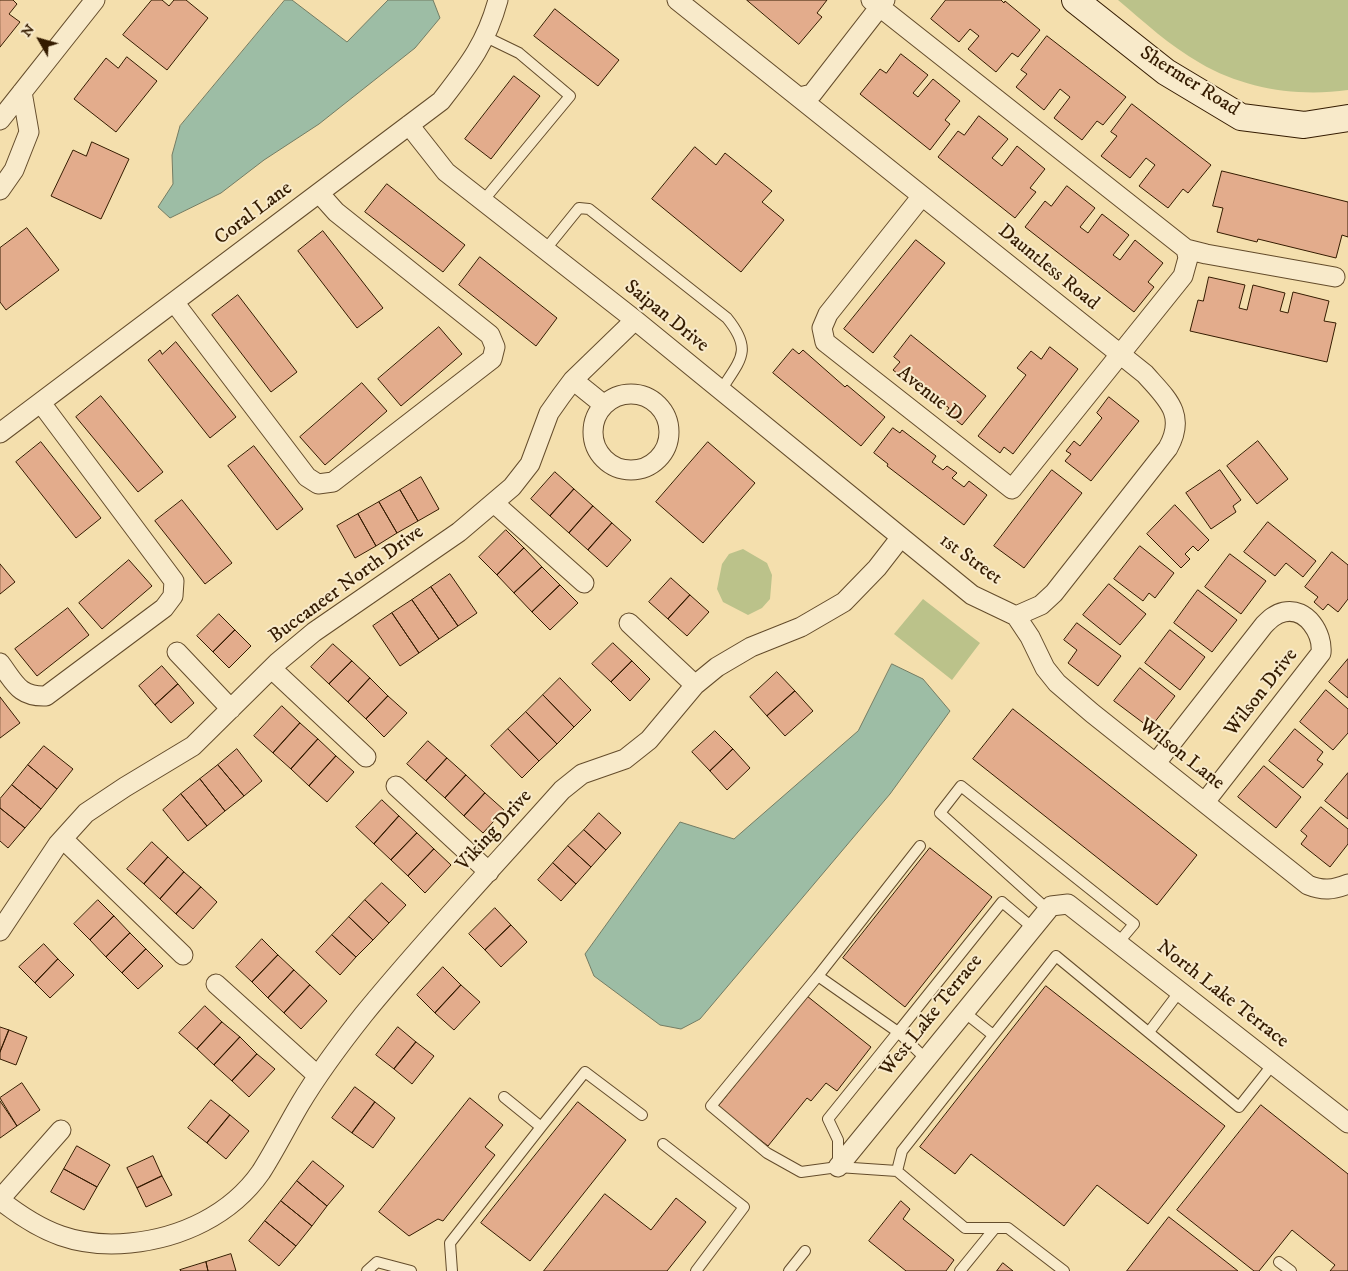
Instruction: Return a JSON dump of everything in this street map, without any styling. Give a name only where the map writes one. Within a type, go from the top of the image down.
[{"type":"street","points":[[0,120],[95,0]]},
{"type":"street","name":"Coral Lane","points":[[0,433],[441,101],[475,56],[486,37],[498,0]]},
{"type":"street","name":"Dauntless Road","points":[[677,0],[1144,374],[1169,400],[1174,410],[1175,422],[1172,441],[1054,592],[1041,605],[1016,616]]},
{"type":"street","name":"Shermer Road","points":[[1075,0],[1166,72],[1241,117],[1304,125],[1348,118]]},
{"type":"street","points":[[800,97],[812,94],[878,2],[1186,249],[1335,277]]},
{"type":"street","points":[[0,190],[14,170],[29,132],[22,92]]},
{"type":"street","name":"Saipan Drive","points":[[409,126],[446,172],[634,320],[901,537]]},
{"type":"street","points":[[174,302],[307,477],[318,484],[333,482],[492,359],[495,347],[490,335],[336,212],[319,193]]},
{"type":"street","name":"Avenue D","points":[[922,196],[828,314],[822,328],[825,342],[1012,489],[1120,355]]},
{"type":"street","points":[[1120,355],[1183,276],[1188,258],[1186,249]]},
{"type":"street","name":"Buccaneer North Drive","points":[[0,931],[63,839],[86,813],[192,746],[272,668],[314,632],[459,532],[512,487],[530,464],[549,413],[573,380],[634,320]]},
{"type":"street","points":[[573,380],[604,405]]},
{"type":"street","points":[[629,394],[644,396],[657,403],[666,414],[670,429],[668,444],[661,456],[650,466],[635,470],[620,469],[606,462],[597,449],[593,435],[595,420],[604,405],[615,397],[629,394]]},
{"type":"street","points":[[0,664],[20,690],[31,697],[46,696],[164,608],[173,596],[174,580],[41,403]]},
{"type":"street","points":[[494,503],[584,583]]},
{"type":"street","name":"1st Street","points":[[901,537],[972,594],[1016,616]]},
{"type":"street","name":"Viking Drive","points":[[0,1200],[47,1230],[69,1240],[93,1245],[152,1240],[189,1229],[227,1208],[247,1189],[260,1172],[318,1076],[364,1014],[562,790],[582,774],[626,759],[649,740],[695,684],[717,667],[751,648],[801,627],[844,602],[877,568],[901,537]]},
{"type":"street","name":"Wilson Drive","points":[[1156,764],[1264,625],[1274,615],[1286,611],[1304,616],[1318,632],[1321,654],[1205,802]]},
{"type":"street","name":"Wilson Lane","points":[[1016,616],[1030,637],[1046,668],[1063,689],[1308,885],[1320,890],[1334,889],[1348,884]]},
{"type":"street","points":[[629,623],[695,684]]},
{"type":"street","points":[[177,652],[231,709]]},
{"type":"street","points":[[272,668],[366,757]]},
{"type":"street","points":[[396,786],[489,872]]},
{"type":"street","points":[[63,839],[182,955]]},
{"type":"street","name":"North Lake Terrace","points":[[1048,910],[1051,906],[1068,904],[1348,1123]]},
{"type":"street","name":"West Lake Terrace","points":[[838,1167],[1048,910]]},
{"type":"street","points":[[216,984],[318,1076]]},
{"type":"street","points":[[0,1200],[62,1130]]},
{"type":"lane","points":[[483,201],[570,96],[519,53],[486,37]]},
{"type":"lane","points":[[545,250],[579,208],[589,209],[727,318],[740,334],[743,353],[721,390]]},
{"type":"lane","points":[[1048,910],[940,813],[961,786],[1134,924],[1118,943]]},
{"type":"lane","points":[[920,846],[818,976],[711,1106],[767,1153],[801,1172],[838,1167],[897,1171],[965,1228],[1008,1228],[1064,1271]]},
{"type":"lane","points":[[838,1167],[838,1140],[828,1119],[1002,902],[1033,928]]},
{"type":"lane","points":[[897,1171],[902,1151],[1056,956],[1239,1107],[1273,1064]]},
{"type":"lane","points":[[818,976],[898,1032],[926,1059]]},
{"type":"lane","points":[[1149,1032],[1180,991]]},
{"type":"lane","points":[[964,1012],[993,1035]]},
{"type":"lane","points":[[452,1271],[450,1243],[585,1072],[642,1115]]},
{"type":"lane","points":[[504,1097],[541,1127]]},
{"type":"lane","points":[[663,1144],[744,1207],[696,1271]]},
{"type":"lane","points":[[960,1271],[995,1228]]},
{"type":"lane","points":[[790,1271],[805,1251]]},
{"type":"lane","points":[[367,1271],[377,1262],[411,1271]]},
{"type":"lane","points":[[1279,1262],[1291,1271]]},
{"type":"green space","points":[[1118,0],[1348,0],[1348,90],[1310,92],[1272,89],[1253,85],[1217,72],[1178,49]]},
{"type":"green space","points":[[743,549],[767,563],[772,575],[770,599],[762,608],[748,615],[723,602],[717,589],[722,564],[729,554]]},
{"type":"green space","points":[[923,599],[980,643],[952,680],[894,634]]},
{"type":"shaded area","points":[[285,0],[292,0],[347,42],[388,0],[433,0],[440,18],[415,48],[319,124],[264,160],[221,193],[170,218],[158,207],[173,184],[172,155],[180,126]]},
{"type":"shaded area","points":[[892,664],[923,679],[950,711],[890,794],[700,1019],[681,1029],[660,1025],[594,976],[585,954],[680,822],[734,839],[858,731]]},
{"type":"building","points":[[0,0],[13,0],[17,4],[9,14],[20,22],[0,47]]},
{"type":"building","points":[[152,0],[162,0],[169,6],[174,0],[186,0],[208,18],[167,70],[123,35]]},
{"type":"building","points":[[747,0],[827,0],[817,13],[822,17],[799,44]]},
{"type":"building","points":[[946,0],[1001,0],[1004,3],[1005,1],[1040,30],[1018,57],[1012,53],[996,72],[968,49],[979,36],[970,29],[959,42],[931,19]]},
{"type":"building","points":[[555,9],[619,60],[598,86],[534,36]]},
{"type":"building","points":[[1047,36],[1126,97],[1103,125],[1097,121],[1082,140],[1054,118],[1070,97],[1060,89],[1044,110],[1016,87],[1027,74],[1021,70]]},
{"type":"building","points":[[901,54],[928,75],[913,93],[918,97],[933,79],[960,101],[945,120],[950,124],[930,150],[860,94],[880,69],[886,73]]},
{"type":"building","points":[[127,57],[157,81],[116,132],[74,99],[106,58],[118,68]]},
{"type":"building","points":[[514,76],[540,96],[491,159],[465,139]]},
{"type":"building","points":[[1132,104],[1211,165],[1188,193],[1183,189],[1168,208],[1139,186],[1155,165],[1146,158],[1130,178],[1101,156],[1117,136],[1111,132]]},
{"type":"building","points":[[979,116],[1008,139],[992,158],[1002,166],[1017,146],[1045,169],[1030,188],[1036,192],[1015,218],[938,157],[958,131],[964,135]]},
{"type":"building","points":[[92,142],[129,159],[101,219],[51,196],[73,150],[86,156]]},
{"type":"building","points":[[695,147],[716,165],[725,153],[772,191],[762,202],[784,220],[741,272],[652,199]]},
{"type":"building","points":[[1222,171],[1348,202],[1348,237],[1342,235],[1336,258],[1258,239],[1257,242],[1217,232],[1223,208],[1213,206]]},
{"type":"building","points":[[387,184],[465,245],[443,272],[365,212]]},
{"type":"building","points":[[1067,186],[1095,208],[1080,227],[1088,233],[1102,214],[1129,235],[1113,255],[1120,260],[1135,240],[1163,263],[1148,282],[1154,287],[1134,312],[1025,227],[1045,201],[1051,206]]},
{"type":"building","points":[[27,228],[59,270],[6,310],[0,302],[0,248]]},
{"type":"building","points":[[323,231],[383,308],[357,328],[298,251]]},
{"type":"building","points":[[916,240],[945,263],[873,353],[844,329]]},
{"type":"building","points":[[480,257],[557,318],[536,346],[459,285]]},
{"type":"building","points":[[1209,277],[1245,285],[1239,308],[1247,310],[1253,285],[1285,293],[1280,311],[1288,313],[1293,292],[1329,301],[1324,321],[1336,323],[1327,362],[1190,331],[1198,300],[1203,301]]},
{"type":"building","points":[[238,295],[297,372],[271,392],[212,315]]},
{"type":"building","points":[[439,327],[462,354],[401,406],[378,379]]},
{"type":"building","points":[[911,335],[986,396],[962,425],[946,412],[949,408],[915,381],[912,385],[893,370],[900,362],[894,357]]},
{"type":"building","points":[[176,342],[236,417],[210,438],[148,360],[160,350],[162,354]]},
{"type":"building","points":[[1050,347],[1078,369],[1013,454],[1004,447],[1000,453],[978,436],[1026,375],[1017,368],[1031,351],[1041,359]]},
{"type":"building","points":[[793,349],[799,354],[803,350],[845,387],[847,385],[885,417],[861,446],[773,373]]},
{"type":"building","points":[[362,383],[387,411],[325,465],[300,437]]},
{"type":"building","points":[[101,396],[163,472],[138,492],[76,417]]},
{"type":"building","points":[[1109,397],[1139,421],[1091,481],[1065,461],[1071,454],[1066,451],[1074,441],[1080,446],[1102,418],[1097,413]]},
{"type":"building","points":[[893,428],[900,433],[902,430],[936,456],[932,462],[943,470],[947,466],[957,473],[952,478],[964,487],[969,481],[987,495],[964,525],[887,466],[888,464],[874,453]]},
{"type":"building","points":[[1258,441],[1288,479],[1257,504],[1227,466]]},
{"type":"building","points":[[41,442],[101,518],[76,538],[16,462]]},
{"type":"building","points":[[708,442],[755,483],[703,543],[656,502]]},
{"type":"building","points":[[254,446],[303,509],[277,530],[228,466]]},
{"type":"building","points":[[1052,470],[1082,493],[1024,568],[994,546]]},
{"type":"building","points":[[1220,470],[1241,500],[1233,506],[1236,512],[1211,529],[1186,493]]},
{"type":"building","points":[[555,472],[574,489],[550,516],[531,499]]},
{"type":"building","points":[[421,477],[439,509],[418,521],[400,490]]},
{"type":"building","points":[[574,489],[593,506],[569,533],[550,516]]},
{"type":"building","points":[[400,490],[418,521],[397,533],[379,502]]},
{"type":"building","points":[[182,500],[232,563],[205,584],[155,521]]},
{"type":"building","points":[[379,502],[397,533],[376,546],[358,514]]},
{"type":"building","points":[[1175,505],[1209,540],[1198,551],[1193,546],[1185,554],[1190,559],[1181,568],[1147,534]]},
{"type":"building","points":[[593,506],[612,523],[588,550],[569,533]]},
{"type":"building","points":[[358,514],[376,546],[355,558],[337,526]]},
{"type":"building","points":[[1268,522],[1316,561],[1303,577],[1286,563],[1275,576],[1244,552]]},
{"type":"building","points":[[612,523],[631,540],[607,567],[588,550]]},
{"type":"building","points":[[506,530],[524,548],[497,575],[479,557]]},
{"type":"building","points":[[1140,546],[1174,573],[1155,598],[1149,593],[1143,601],[1114,579]]},
{"type":"building","points":[[524,548],[542,567],[514,593],[497,575]]},
{"type":"building","points":[[1332,552],[1348,565],[1348,599],[1338,612],[1328,604],[1323,610],[1314,602],[1318,597],[1305,587]]},
{"type":"building","points":[[1230,554],[1266,581],[1241,614],[1205,587]]},
{"type":"building","points":[[129,560],[152,586],[102,629],[79,603]]},
{"type":"building","points":[[0,564],[15,582],[0,594]]},
{"type":"building","points":[[542,567],[560,585],[532,612],[514,593]]},
{"type":"building","points":[[450,574],[477,613],[458,626],[431,587]]},
{"type":"building","points":[[671,578],[690,595],[668,619],[649,602]]},
{"type":"building","points":[[1109,584],[1146,614],[1120,645],[1083,615]]},
{"type":"building","points":[[560,585],[578,603],[550,630],[532,612]]},
{"type":"building","points":[[431,587],[458,626],[439,639],[412,600]]},
{"type":"building","points":[[1198,590],[1237,620],[1212,652],[1174,623]]},
{"type":"building","points":[[690,595],[709,612],[687,636],[668,619]]},
{"type":"building","points":[[412,600],[439,639],[419,653],[392,613]]},
{"type":"building","points":[[68,608],[89,635],[37,676],[15,649]]},
{"type":"building","points":[[392,613],[419,653],[400,666],[373,626]]},
{"type":"building","points":[[219,614],[235,630],[213,652],[197,636]]},
{"type":"building","points":[[1077,623],[1121,656],[1098,686],[1068,663],[1077,650],[1064,640]]},
{"type":"building","points":[[235,630],[251,646],[229,668],[213,652]]},
{"type":"building","points":[[1170,630],[1205,657],[1180,690],[1145,663]]},
{"type":"building","points":[[613,643],[632,661],[611,682],[592,664]]},
{"type":"building","points":[[333,644],[352,661],[329,684],[311,667]]},
{"type":"building","points":[[1348,659],[1348,698],[1329,682]]},
{"type":"building","points":[[352,661],[370,678],[348,702],[329,684]]},
{"type":"building","points":[[632,661],[650,679],[630,701],[611,682]]},
{"type":"building","points":[[162,666],[178,684],[155,705],[139,686]]},
{"type":"building","points":[[1140,668],[1175,696],[1150,728],[1114,701]]},
{"type":"building","points":[[777,672],[795,691],[767,716],[750,697]]},
{"type":"building","points":[[370,678],[388,696],[366,719],[348,702]]},
{"type":"building","points":[[560,678],[591,710],[574,727],[543,695]]},
{"type":"building","points":[[178,684],[194,703],[171,723],[155,705]]},
{"type":"building","points":[[1326,690],[1348,709],[1348,733],[1333,750],[1300,722]]},
{"type":"building","points":[[795,691],[813,711],[785,736],[767,716]]},
{"type":"building","points":[[543,695],[574,727],[557,744],[526,712]]},
{"type":"building","points":[[388,696],[407,713],[384,737],[366,719]]},
{"type":"building","points":[[0,697],[20,723],[0,738]]},
{"type":"building","points":[[282,706],[300,723],[273,753],[254,736]]},
{"type":"building","points":[[1013,709],[1197,855],[1157,905],[973,759]]},
{"type":"building","points":[[526,712],[557,744],[539,761],[508,729]]},
{"type":"building","points":[[300,723],[318,739],[291,769],[273,753]]},
{"type":"building","points":[[508,729],[539,761],[522,778],[491,746]]},
{"type":"building","points":[[1295,729],[1323,752],[1317,760],[1323,764],[1303,788],[1269,761]]},
{"type":"building","points":[[715,731],[733,749],[710,771],[692,752]]},
{"type":"building","points":[[318,739],[336,756],[309,786],[291,769]]},
{"type":"building","points":[[428,741],[447,758],[426,781],[407,764]]},
{"type":"building","points":[[44,746],[73,769],[57,789],[28,765]]},
{"type":"building","points":[[237,749],[262,781],[244,796],[218,765]]},
{"type":"building","points":[[733,749],[750,768],[727,790],[710,771]]},
{"type":"building","points":[[336,756],[354,772],[327,802],[309,786]]},
{"type":"building","points":[[447,758],[466,775],[445,798],[426,781]]},
{"type":"building","points":[[28,765],[57,789],[41,809],[12,785]]},
{"type":"building","points":[[218,765],[244,796],[225,811],[200,779]]},
{"type":"building","points":[[1264,766],[1301,797],[1276,828],[1238,797]]},
{"type":"building","points":[[1348,773],[1348,819],[1325,801]]},
{"type":"building","points":[[466,775],[485,793],[464,816],[445,798]]},
{"type":"building","points":[[200,779],[225,811],[207,826],[181,794]]},
{"type":"building","points":[[12,785],[41,809],[25,828],[0,808],[0,799]]},
{"type":"building","points":[[485,793],[504,810],[483,833],[464,816]]},
{"type":"building","points":[[181,794],[207,826],[188,841],[163,810]]},
{"type":"building","points":[[382,800],[399,816],[374,844],[356,827]]},
{"type":"building","points":[[1321,807],[1348,829],[1348,844],[1330,867],[1301,844],[1307,836],[1301,831]]},
{"type":"building","points":[[0,808],[25,828],[8,848],[0,841]]},
{"type":"building","points":[[599,813],[621,833],[606,850],[584,830]]},
{"type":"building","points":[[399,816],[417,833],[391,860],[374,844]]},
{"type":"building","points":[[584,830],[606,850],[591,867],[568,846]]},
{"type":"building","points":[[417,833],[434,849],[408,876],[391,860]]},
{"type":"building","points":[[152,842],[168,857],[144,884],[127,869]]},
{"type":"building","points":[[568,846],[591,867],[576,884],[553,863]]},
{"type":"building","points":[[930,848],[992,897],[905,1007],[843,958]]},
{"type":"building","points":[[434,849],[451,865],[425,893],[408,876]]},
{"type":"building","points":[[168,857],[184,872],[160,899],[144,884]]},
{"type":"building","points":[[553,863],[576,884],[561,901],[538,880]]},
{"type":"building","points":[[184,872],[201,887],[176,914],[160,899]]},
{"type":"building","points":[[382,883],[406,905],[389,923],[365,900]]},
{"type":"building","points":[[201,887],[217,902],[193,929],[176,914]]},
{"type":"building","points":[[98,900],[114,916],[90,940],[74,924]]},
{"type":"building","points":[[365,900],[389,923],[373,940],[349,917]]},
{"type":"building","points":[[495,908],[511,925],[485,950],[469,934]]},
{"type":"building","points":[[114,916],[130,933],[106,957],[90,940]]},
{"type":"building","points":[[349,917],[373,940],[356,957],[332,935]]},
{"type":"building","points":[[511,925],[527,942],[501,967],[485,950]]},
{"type":"building","points":[[130,933],[146,949],[122,973],[106,957]]},
{"type":"building","points":[[332,935],[356,957],[340,975],[316,952]]},
{"type":"building","points":[[262,939],[278,955],[252,982],[236,967]]},
{"type":"building","points":[[44,944],[58,959],[35,983],[19,967]]},
{"type":"building","points":[[146,949],[163,966],[138,989],[122,973]]},
{"type":"building","points":[[278,955],[294,970],[268,998],[252,982]]},
{"type":"building","points":[[58,959],[74,975],[50,998],[35,983]]},
{"type":"building","points":[[443,967],[461,985],[435,1013],[417,995]]},
{"type":"building","points":[[294,970],[310,985],[284,1013],[268,998]]},
{"type":"building","points":[[310,985],[327,1001],[301,1029],[284,1013]]},
{"type":"building","points":[[461,985],[480,1002],[454,1030],[435,1013]]},
{"type":"building","points":[[1046,986],[1225,1126],[1148,1224],[1097,1185],[1064,1226],[971,1154],[955,1174],[920,1147]]},
{"type":"building","points":[[807,996],[871,1047],[837,1091],[826,1083],[811,1101],[807,1098],[768,1146],[718,1107]]},
{"type":"building","points":[[205,1006],[222,1022],[197,1049],[179,1033]]},
{"type":"building","points":[[222,1022],[240,1037],[214,1065],[197,1049]]},
{"type":"building","points":[[0,1027],[9,1030],[0,1052]]},
{"type":"building","points":[[398,1027],[416,1042],[394,1069],[376,1055]]},
{"type":"building","points":[[9,1030],[27,1037],[16,1065],[0,1059],[0,1052]]},
{"type":"building","points":[[240,1037],[257,1054],[232,1081],[214,1065]]},
{"type":"building","points":[[416,1042],[434,1056],[412,1084],[394,1069]]},
{"type":"building","points":[[257,1054],[275,1069],[249,1097],[232,1081]]},
{"type":"building","points":[[22,1083],[40,1110],[17,1126],[0,1098]]},
{"type":"building","points":[[355,1087],[375,1102],[352,1133],[332,1118]]},
{"type":"building","points":[[470,1098],[503,1125],[485,1147],[495,1155],[443,1221],[438,1219],[409,1236],[379,1212]]},
{"type":"building","points":[[211,1100],[230,1115],[207,1143],[188,1128]]},
{"type":"building","points":[[0,1101],[17,1126],[0,1138]]},
{"type":"building","points":[[375,1102],[395,1118],[373,1148],[352,1133]]},
{"type":"building","points":[[578,1102],[626,1140],[530,1261],[481,1223]]},
{"type":"building","points":[[1261,1105],[1348,1174],[1348,1271],[1330,1271],[1335,1265],[1292,1230],[1259,1271],[1254,1271],[1177,1210]]},
{"type":"building","points":[[230,1115],[249,1131],[226,1159],[207,1143]]},
{"type":"building","points":[[77,1146],[110,1165],[97,1187],[64,1169]]},
{"type":"building","points":[[153,1156],[162,1176],[137,1188],[127,1168]]},
{"type":"building","points":[[313,1161],[344,1186],[327,1206],[297,1181]]},
{"type":"building","points":[[64,1169],[97,1187],[84,1210],[51,1192]]},
{"type":"building","points":[[162,1176],[172,1195],[146,1207],[137,1188]]},
{"type":"building","points":[[297,1181],[327,1206],[312,1226],[281,1201]]},
{"type":"building","points":[[605,1194],[651,1230],[676,1198],[706,1222],[667,1271],[544,1271]]},
{"type":"building","points":[[281,1201],[312,1226],[296,1246],[265,1221]]},
{"type":"building","points":[[901,1201],[910,1209],[903,1219],[954,1260],[946,1271],[906,1271],[869,1241]]},
{"type":"building","points":[[1169,1217],[1238,1271],[1127,1271]]},
{"type":"building","points":[[265,1221],[296,1246],[279,1266],[249,1241]]},
{"type":"building","points":[[231,1254],[236,1271],[208,1271],[206,1262]]},
{"type":"building","points":[[206,1262],[208,1271],[180,1270]]},
{"type":"building","points":[[1003,1263],[1013,1271],[997,1271]]}]
